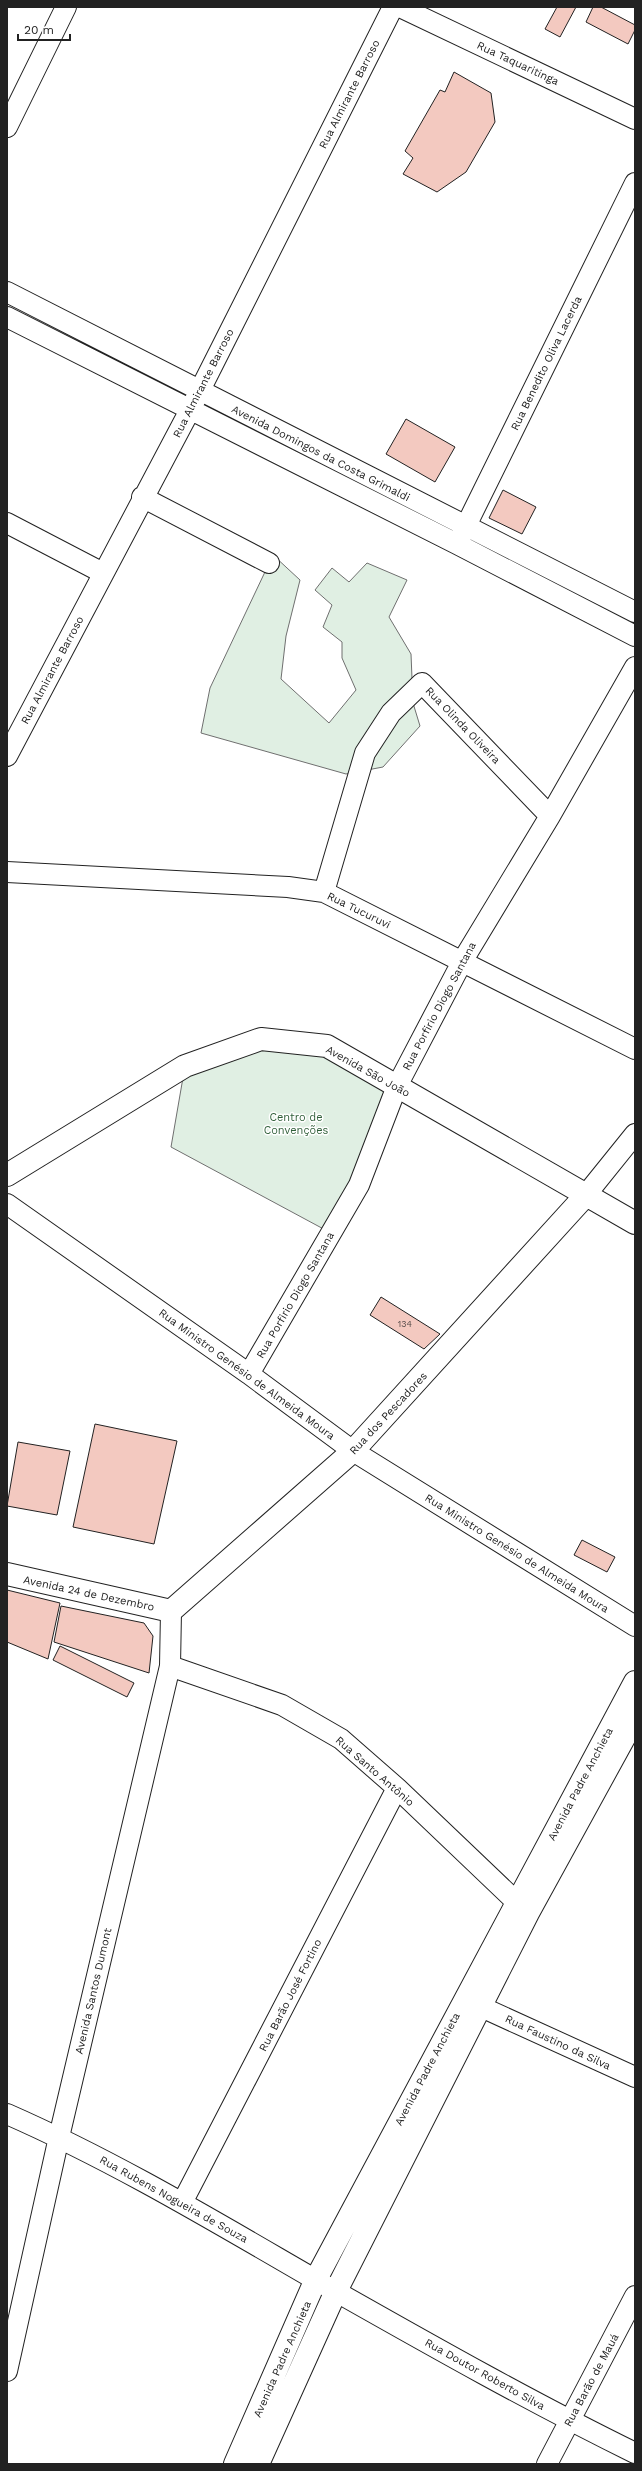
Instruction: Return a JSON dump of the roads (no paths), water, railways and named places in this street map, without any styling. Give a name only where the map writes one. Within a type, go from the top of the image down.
[{"type":"main road","name":"Avenida São João","points":[[7,1175],[185,1066],[261,1039],[327,1046],[635,1223]]},
{"type":"main road","name":"Rua dos Pescadores","points":[[171,1611],[354,1451],[586,1196]]},
{"type":"main road","name":"Avenida 24 de Dezembro","points":[[7,1574],[171,1611]]},
{"type":"main road","name":"Avenida Padre Anchieta","points":[[235,2464],[316,2279],[472,2003],[522,1908],[635,1682]]},
{"type":"main road","name":"Avenida Padre Anchieta","points":[[522,1908],[635,1718]]},
{"type":"main road","name":"Avenida Padre Anchieta","points":[[258,2464],[336,2291],[472,2003]]},
{"type":"street","points":[[7,127],[66,7]]},
{"type":"street","name":"Rua Almirante Barroso","points":[[7,756],[142,497],[190,410],[198,391],[393,7]]},
{"type":"street","name":"Rua Taquaritinga","points":[[400,7],[635,119]]},
{"type":"street","name":"Rua Benedito Oliva Lacerda","points":[[462,535],[635,183]]},
{"type":"street","name":"Avenida Domingos da Costa Grimaldi","points":[[7,292],[198,391],[462,535],[635,636]]},
{"type":"street","name":"Avenida Domingos da Costa Grimaldi","points":[[7,317],[190,410],[462,535],[635,612]]},
{"type":"street","points":[[142,497],[270,563]]},
{"type":"street","points":[[7,522],[103,573]]},
{"type":"street","name":"Rua Porfirio Diogo Santana","points":[[249,1374],[358,1185],[397,1086],[463,960],[550,816],[635,667]]},
{"type":"street","name":"Rua Olinda Oliveira","points":[[324,892],[365,753],[391,713],[422,683],[550,816]]},
{"type":"street","name":"Rua Tucuruvi","points":[[7,872],[288,887],[324,892],[463,960],[635,1049]]},
{"type":"street","points":[[586,1196],[635,1134]]},
{"type":"street","name":"Rua Ministro Genésio de Almeida Moura","points":[[7,1204],[249,1374],[354,1451],[635,1626]]},
{"type":"street","name":"Avenida Santos Dumont","points":[[7,2371],[59,2137],[170,1666],[171,1611]]},
{"type":"street","name":"Rua Santo Antônio","points":[[170,1666],[282,1706],[341,1739],[396,1788],[522,1908]]},
{"type":"street","name":"Rua Barão José Fortino","points":[[182,2201],[396,1788]]},
{"type":"street","name":"Rua Faustino da Silva","points":[[472,2003],[635,2077]]},
{"type":"street","name":"Rua Rubens Nogueira de Souza","points":[[7,2114],[59,2137],[182,2201],[336,2291]]},
{"type":"street","name":"Rua Doutor Roberto Silva","points":[[336,2291],[570,2421],[635,2453]]},
{"type":"street","name":"Rua Barão de Mauá","points":[[547,2464],[635,2296]]},
{"type":"park label","name":"Centro de Convenções","points":[[296,1123]]}]
